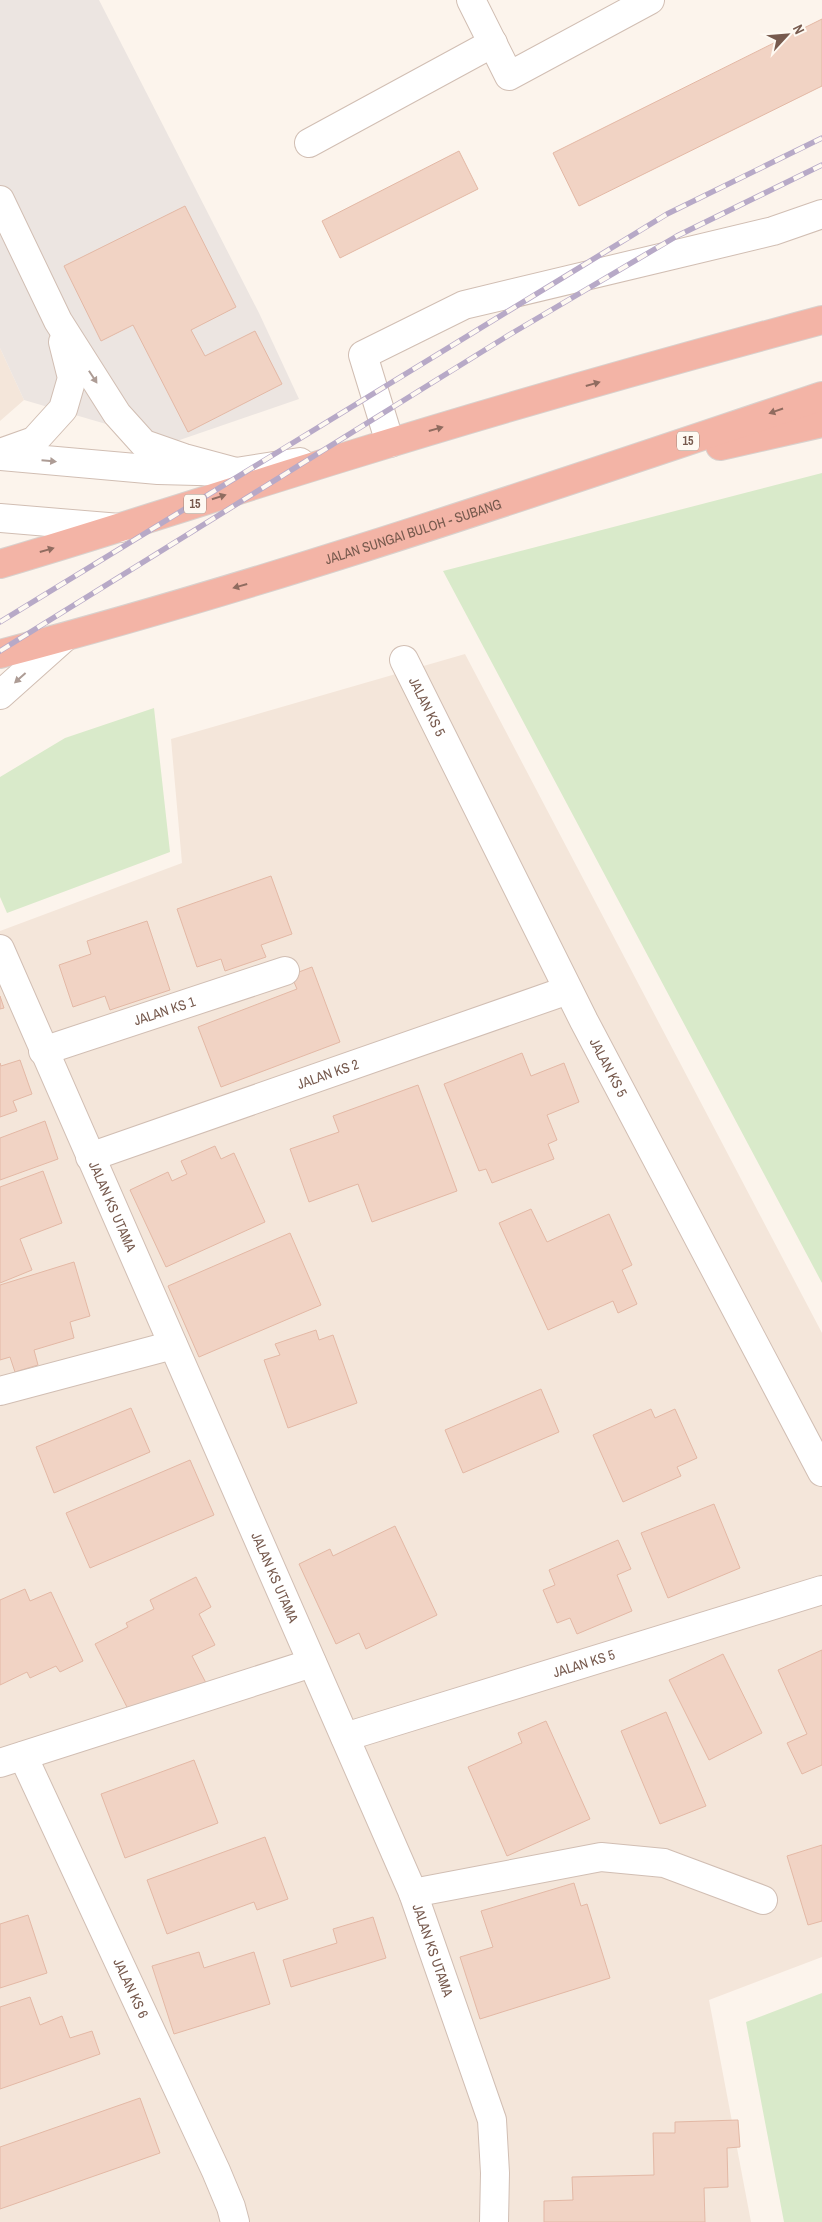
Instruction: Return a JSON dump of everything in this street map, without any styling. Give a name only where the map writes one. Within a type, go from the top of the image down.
[{"type":"highway","points":[[708,350],[822,302]]},
{"type":"highway","name":"15","points":[[0,564],[122,528],[390,443],[708,350],[822,320]]},
{"type":"highway","name":"JALAN SUNGAI BULOH - SUBANG","points":[[0,654],[66,637],[287,572],[554,486],[822,396]]},
{"type":"highway","points":[[554,486],[822,422]]},
{"type":"street","points":[[471,0],[509,76],[650,0]]},
{"type":"street","points":[[309,143],[493,44]]},
{"type":"street","points":[[0,200],[58,321],[117,414],[144,444],[184,458],[236,472]]},
{"type":"street","points":[[390,443],[363,355],[464,306],[773,231],[822,214]]},
{"type":"street","points":[[0,455],[34,441],[63,409],[72,378],[58,321]]},
{"type":"street","points":[[0,455],[158,470],[236,472],[351,455]]},
{"type":"street","points":[[0,518],[122,528]]},
{"type":"street","points":[[0,695],[66,637]]},
{"type":"street","name":"JALAN KS 5","points":[[404,660],[568,990],[822,1472]]},
{"type":"street","name":"JALAN KS UTAMA","points":[[0,949],[413,1893],[492,2120],[495,2174],[494,2222]]},
{"type":"street","name":"JALAN KS 1","points":[[43,1051],[285,971]]},
{"type":"street","name":"JALAN KS 2","points":[[90,1157],[568,990]]},
{"type":"street","points":[[0,1391],[173,1345]]},
{"type":"street","name":"JALAN KS 5","points":[[345,1737],[822,1590]]},
{"type":"street","points":[[12,1759],[312,1663]]},
{"type":"street","name":"JALAN KS 6","points":[[12,1759],[216,2171],[235,2222]]},
{"type":"street","points":[[413,1893],[601,1857],[664,1863],[762,1900]]},
{"type":"shaded area","points":[[0,0],[99,0],[259,313],[299,399],[171,443],[24,400],[0,348]]},
{"type":"shaded area","points":[[0,348],[24,400],[0,421]]},
{"type":"shaded area","points":[[465,654],[822,1333],[822,1957],[709,2000],[751,2222],[0,2222],[0,931],[182,863],[171,739]]},
{"type":"green space","points":[[822,473],[822,1283],[443,571]]},
{"type":"green space","points":[[154,708],[170,852],[7,913],[0,897],[0,777],[65,738]]},
{"type":"green space","points":[[822,1993],[822,2222],[784,2222],[746,2022]]},
{"type":"building","points":[[822,19],[822,86],[579,206],[553,153]]},
{"type":"building","points":[[459,151],[478,189],[340,258],[322,221]]},
{"type":"building","points":[[185,206],[236,307],[191,330],[205,356],[255,331],[282,384],[188,432],[133,325],[101,341],[64,266]]},
{"type":"building","points":[[271,876],[292,934],[261,945],[266,957],[225,971],[221,959],[197,967],[177,909]]},
{"type":"building","points":[[147,921],[170,990],[110,1010],[105,996],[73,1007],[59,965],[91,954],[87,941]]},
{"type":"building","points":[[312,967],[340,1042],[221,1087],[198,1027],[297,989],[291,975]]},
{"type":"building","points":[[0,996],[4,1008],[0,1009]]},
{"type":"building","points":[[522,1053],[531,1076],[564,1063],[579,1102],[547,1115],[557,1140],[548,1144],[554,1159],[492,1183],[486,1169],[479,1171],[444,1084]]},
{"type":"building","points":[[20,1060],[32,1094],[13,1101],[17,1111],[0,1117],[0,1063],[1,1066]]},
{"type":"building","points":[[418,1085],[457,1191],[372,1222],[358,1184],[309,1202],[290,1149],[339,1132],[333,1116]]},
{"type":"building","points":[[45,1121],[58,1159],[0,1180],[0,1138]]},
{"type":"building","points":[[215,1146],[221,1159],[234,1153],[265,1222],[166,1267],[130,1190],[168,1172],[172,1181],[187,1174],[181,1161]]},
{"type":"building","points":[[43,1171],[62,1223],[20,1239],[32,1270],[0,1283],[0,1187]]},
{"type":"building","points":[[531,1209],[547,1242],[609,1214],[632,1265],[622,1270],[637,1304],[618,1313],[613,1301],[548,1330],[499,1223]]},
{"type":"building","points":[[290,1233],[321,1305],[199,1357],[168,1286]]},
{"type":"building","points":[[74,1262],[90,1316],[70,1322],[74,1338],[34,1350],[38,1365],[15,1372],[10,1357],[0,1360],[0,1285]]},
{"type":"building","points":[[316,1330],[319,1340],[333,1335],[357,1403],[288,1428],[264,1360],[280,1355],[275,1344]]},
{"type":"building","points":[[541,1389],[559,1432],[463,1473],[445,1430]]},
{"type":"building","points":[[131,1408],[150,1452],[54,1493],[36,1447]]},
{"type":"building","points":[[651,1409],[655,1418],[675,1409],[697,1458],[677,1467],[681,1476],[623,1502],[593,1435]]},
{"type":"building","points":[[190,1460],[214,1515],[90,1568],[66,1513]]},
{"type":"building","points":[[714,1504],[740,1568],[668,1598],[641,1533]]},
{"type":"building","points":[[395,1526],[437,1615],[366,1649],[359,1633],[336,1644],[299,1564],[330,1549],[333,1556]]},
{"type":"building","points":[[618,1540],[631,1569],[617,1575],[632,1611],[577,1634],[570,1618],[557,1623],[543,1590],[555,1585],[549,1570]]},
{"type":"building","points":[[196,1577],[211,1607],[199,1614],[215,1645],[192,1656],[206,1683],[131,1715],[95,1644],[128,1627],[126,1623],[154,1609],[150,1600]]},
{"type":"building","points":[[25,1589],[30,1601],[51,1592],[83,1661],[60,1672],[56,1666],[30,1678],[27,1672],[0,1685],[0,1600]]},
{"type":"building","points":[[822,1650],[822,1765],[802,1774],[787,1743],[807,1734],[778,1670]]},
{"type":"building","points":[[723,1654],[762,1733],[709,1760],[669,1680]]},
{"type":"building","points":[[666,1712],[706,1806],[660,1824],[621,1731]]},
{"type":"building","points":[[546,1721],[590,1819],[507,1856],[468,1767],[522,1743],[518,1733]]},
{"type":"building","points":[[194,1760],[218,1823],[125,1858],[101,1794]]},
{"type":"building","points":[[265,1837],[288,1899],[257,1910],[254,1902],[167,1934],[147,1880]]},
{"type":"building","points":[[822,1845],[822,1921],[808,1925],[787,1856]]},
{"type":"building","points":[[574,1883],[581,1906],[587,1904],[610,1978],[480,2019],[460,1957],[493,1947],[481,1911]]},
{"type":"building","points":[[28,1915],[47,1973],[0,1988],[0,1924]]},
{"type":"building","points":[[373,1917],[386,1958],[291,1987],[283,1960],[337,1943],[333,1929]]},
{"type":"building","points":[[199,1952],[204,1968],[254,1952],[270,2004],[174,2034],[152,1966]]},
{"type":"building","points":[[30,1997],[40,2025],[62,2016],[70,2038],[92,2031],[100,2054],[0,2089],[0,2007]]},
{"type":"building","points":[[140,2098],[160,2153],[0,2209],[0,2147]]},
{"type":"building","points":[[738,2120],[740,2147],[727,2148],[728,2187],[704,2188],[705,2222],[544,2222],[544,2201],[573,2200],[572,2177],[654,2175],[653,2133],[675,2133],[675,2122]]},
{"type":"railway","points":[[0,622],[667,214],[822,138]]},
{"type":"railway","points":[[0,651],[509,335],[677,236],[822,165]]}]
